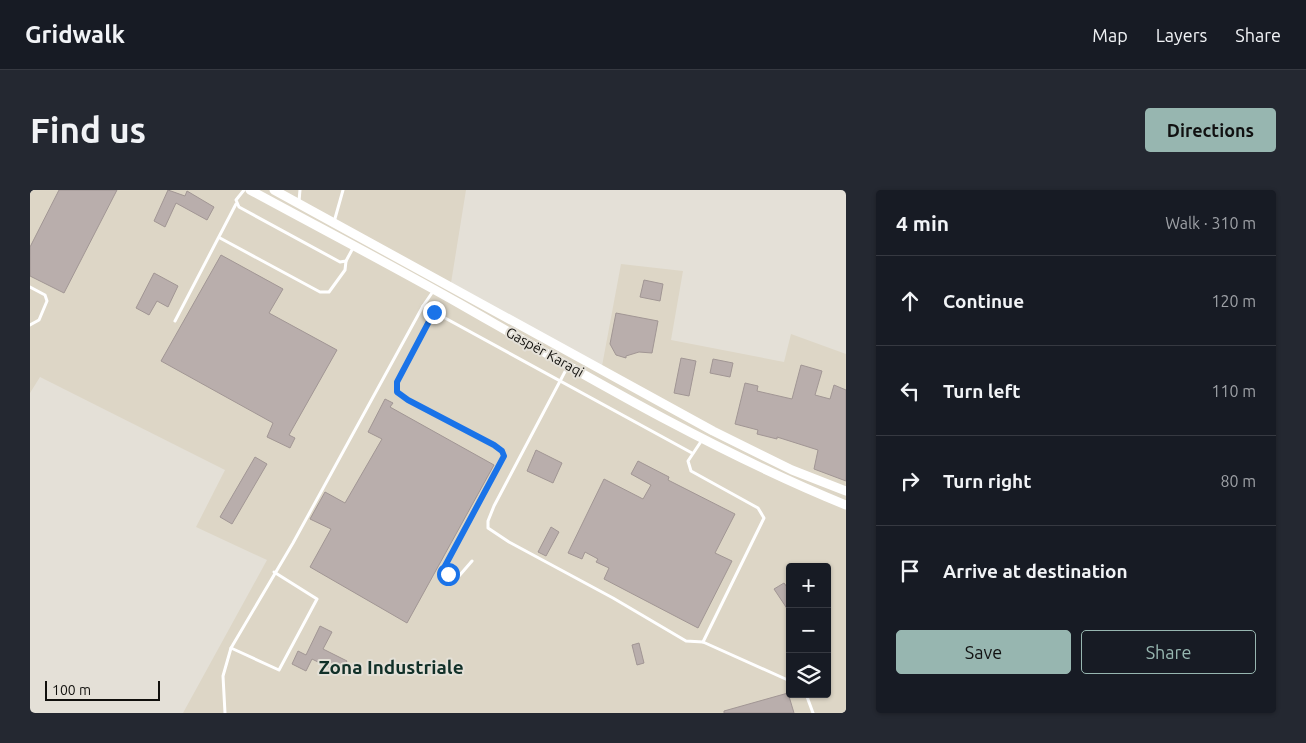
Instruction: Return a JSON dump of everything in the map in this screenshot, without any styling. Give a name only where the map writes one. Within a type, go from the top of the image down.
[{"type":"main road","name":"Gaspër Karaqi","points":[[250,190],[435,290],[702,440],[786,480],[846,504]]},
{"type":"main road","name":"Gaspër Karaqi","points":[[274,190],[713,432],[792,470],[846,491]]},
{"type":"lane","points":[[175,321],[204,263],[220,238],[236,204],[236,200],[244,190]]},
{"type":"lane","points":[[299,204],[300,190]]},
{"type":"lane","points":[[334,223],[343,190]]},
{"type":"lane","points":[[236,204],[340,262],[346,261]]},
{"type":"lane","points":[[220,238],[320,292],[329,292],[345,270],[346,261],[354,246]]},
{"type":"lane","points":[[30,286],[44,295],[47,301],[39,320],[30,325]]},
{"type":"lane","points":[[225,713],[223,676],[230,648],[293,543],[423,306],[435,290]]},
{"type":"lane","points":[[423,306],[692,453]]},
{"type":"lane","points":[[434,312],[397,382],[396,388],[397,392],[408,400],[502,451],[504,456],[452,551],[445,570],[454,578],[459,576],[472,562]]},
{"type":"lane","points":[[568,366],[494,506],[488,521],[488,528],[686,641],[703,642],[786,679]]},
{"type":"lane","points":[[702,440],[692,453],[688,464],[691,471],[758,508],[764,518],[703,642]]},
{"type":"lane","points":[[230,648],[279,670],[317,599],[274,572]]},
{"type":"lane","points":[[807,698],[813,713]]},
{"type":"shaded area","points":[[30,190],[466,190],[451,283],[602,366],[621,264],[683,271],[671,340],[784,362],[791,334],[846,354],[846,713],[183,713],[267,560],[196,527],[225,470],[40,377],[30,393]]},
{"type":"building","points":[[59,190],[117,190],[64,293],[30,276],[30,247]]},
{"type":"building","points":[[168,190],[185,196],[187,191],[214,207],[207,220],[176,203],[165,227],[154,221]]},
{"type":"building","points":[[221,255],[283,289],[269,313],[337,350],[289,435],[295,438],[290,448],[267,437],[273,423],[161,361]]},
{"type":"building","points":[[154,273],[178,286],[168,307],[157,301],[149,315],[136,308]]},
{"type":"building","points":[[644,280],[663,284],[660,301],[640,297]]},
{"type":"building","points":[[616,313],[658,321],[652,353],[639,352],[626,356],[626,358],[616,355],[610,344]]},
{"type":"building","points":[[681,358],[696,361],[689,396],[674,393]]},
{"type":"building","points":[[713,359],[733,363],[730,377],[710,373]]},
{"type":"building","points":[[801,365],[822,371],[815,395],[830,399],[834,385],[846,390],[846,481],[814,469],[818,450],[777,437],[777,439],[757,434],[758,430],[735,424],[745,383],[758,386],[757,391],[792,399]]},
{"type":"building","points":[[385,399],[393,403],[390,407],[494,465],[407,623],[310,567],[331,529],[310,519],[325,492],[345,503],[382,439],[368,432]]},
{"type":"building","points":[[536,450],[562,463],[553,483],[527,471]]},
{"type":"building","points":[[255,457],[267,464],[232,524],[220,517]]},
{"type":"building","points":[[638,461],[669,477],[668,480],[735,514],[715,553],[732,561],[698,628],[604,579],[609,568],[596,562],[598,559],[585,552],[582,559],[568,553],[604,479],[643,499],[651,485],[631,474]]},
{"type":"building","points":[[551,527],[559,532],[546,556],[538,552]]},
{"type":"building","points":[[784,583],[786,586],[786,607],[774,589]]},
{"type":"building","points":[[320,626],[332,632],[323,649],[347,661],[340,673],[312,659],[306,671],[292,664],[298,651],[306,655]]},
{"type":"building","points":[[639,643],[644,663],[637,665],[632,645]]},
{"type":"building","points":[[786,694],[786,698],[790,698],[794,713],[724,713],[724,711]]},
{"type":"district","name":"Zona Industriale","points":[[391,667]]},
{"type":"route","points":[[434,312],[397,382],[397,392],[408,400],[494,445],[502,451],[504,456],[452,551],[445,566],[448,574]]}]
